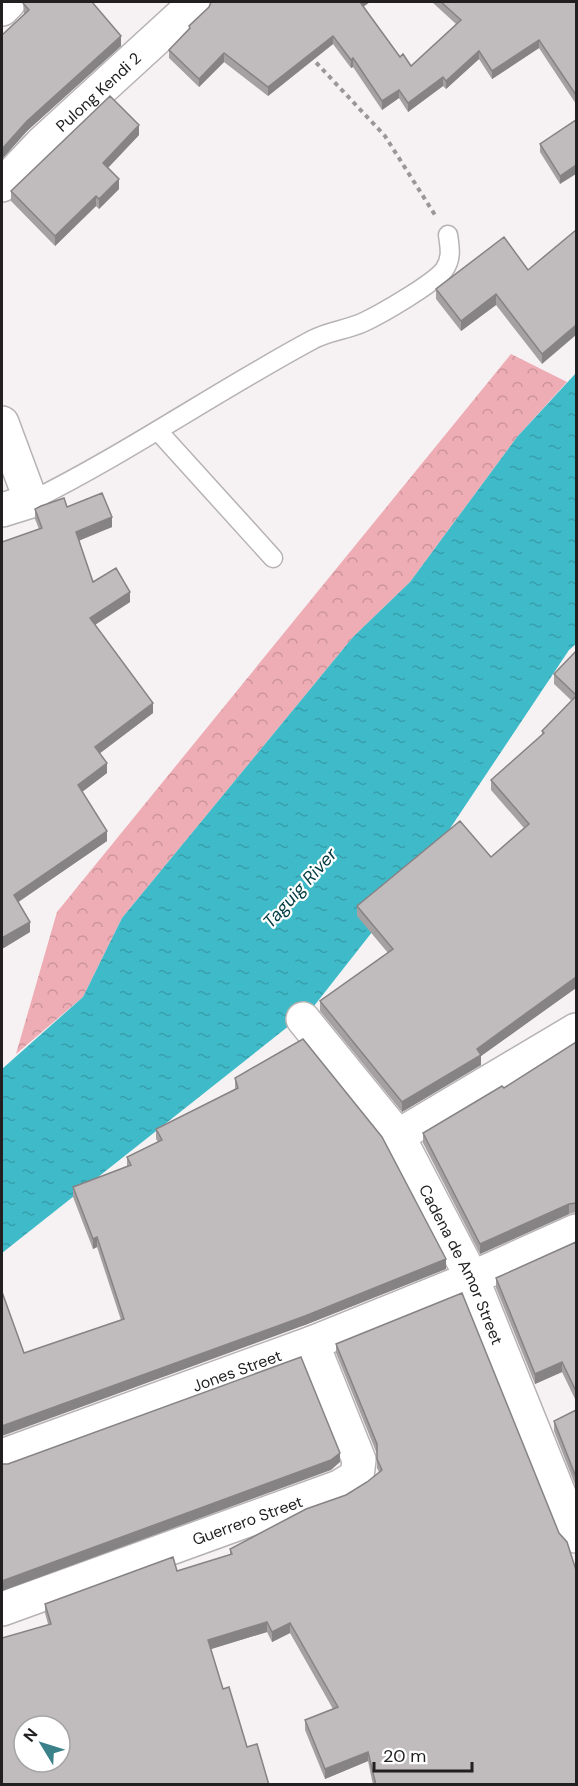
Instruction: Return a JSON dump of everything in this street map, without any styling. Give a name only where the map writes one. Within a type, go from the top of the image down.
[{"type":"street","points":[[2,9],[9,2]]},
{"type":"street","name":"Pulong Kendi 2","points":[[2,185],[65,122],[196,2]]},
{"type":"street","points":[[2,423],[16,506]]},
{"type":"street","name":"Cadena de Amor Street","points":[[303,1018],[398,1136],[472,1278],[576,1536]]},
{"type":"street","points":[[398,1136],[576,1030]]},
{"type":"street","name":"Jones Street","points":[[2,1456],[312,1343],[472,1278],[576,1232]]},
{"type":"street","name":"Guerrero Street","points":[[2,1609],[339,1487],[357,1476],[359,1460],[312,1343]]},
{"type":"lane","points":[[16,506],[158,430],[241,378],[317,337],[363,323],[444,270],[451,252],[448,235]]},
{"type":"lane","points":[[158,430],[273,558]]},
{"type":"path","points":[[306,53],[351,97],[385,136],[448,235]]},
{"type":"green space","points":[[511,354],[567,382],[517,437],[410,582],[353,637],[122,918],[83,997],[16,1054],[57,912]]},
{"type":"water","name":"Taguig River","points":[[576,373],[576,644],[569,650],[431,857],[314,1006],[2,1253],[2,1069],[83,997],[122,918],[353,637],[410,582],[517,437]]},
{"type":"building","points":[[24,2],[92,2],[121,36],[27,121],[2,149],[2,35],[29,10]]},
{"type":"building","points":[[211,2],[360,2],[400,57],[403,54],[411,66],[461,20],[441,2],[576,2],[576,95],[539,40],[492,71],[479,51],[446,81],[443,77],[408,103],[399,90],[382,101],[353,58],[351,60],[333,36],[268,87],[224,53],[199,79],[169,50]]},
{"type":"building","points":[[110,96],[139,125],[103,163],[119,179],[99,199],[96,196],[55,236],[11,191]]},
{"type":"building","points":[[576,120],[576,165],[560,176],[540,144]]},
{"type":"building","points":[[576,230],[576,325],[542,354],[496,294],[461,321],[436,289],[504,237],[528,270]]},
{"type":"building","points":[[102,493],[112,517],[76,532],[93,582],[116,568],[130,592],[90,618],[153,703],[95,747],[107,763],[78,785],[107,831],[14,895],[30,922],[2,938],[2,542],[42,528],[35,509],[41,506],[64,498],[67,507]]},
{"type":"building","points":[[576,651],[576,695],[554,674]]},
{"type":"building","points":[[576,696],[576,977],[477,1049],[481,1055],[402,1102],[320,1001],[393,949],[357,906],[460,821],[491,857],[529,824],[491,780],[544,733],[542,731]]},
{"type":"building","points":[[303,1039],[382,1137],[446,1259],[305,1316],[2,1426],[2,1292],[24,1353],[124,1319],[97,1237],[93,1239],[73,1187],[131,1165],[127,1157],[162,1140],[156,1129],[238,1088],[235,1078]]},
{"type":"building","points":[[576,1042],[576,1203],[569,1204],[480,1244],[423,1133],[502,1086],[504,1088]]},
{"type":"building","points":[[576,1242],[576,1391],[562,1362],[535,1374],[496,1278]]},
{"type":"building","points":[[462,1293],[559,1533],[567,1542],[576,1570],[576,1785],[376,1785],[368,1752],[325,1769],[305,1720],[338,1707],[290,1623],[272,1632],[267,1622],[208,1640],[223,1689],[229,1687],[247,1747],[257,1744],[269,1785],[2,1785],[2,1638],[51,1624],[45,1604],[173,1557],[177,1571],[232,1554],[230,1549],[306,1509],[346,1495],[367,1482],[382,1470],[377,1459],[377,1444],[336,1344]]},
{"type":"building","points":[[301,1357],[340,1453],[331,1460],[2,1581],[2,1464],[8,1464]]},
{"type":"building","points":[[576,1410],[576,1477],[554,1421]]}]
